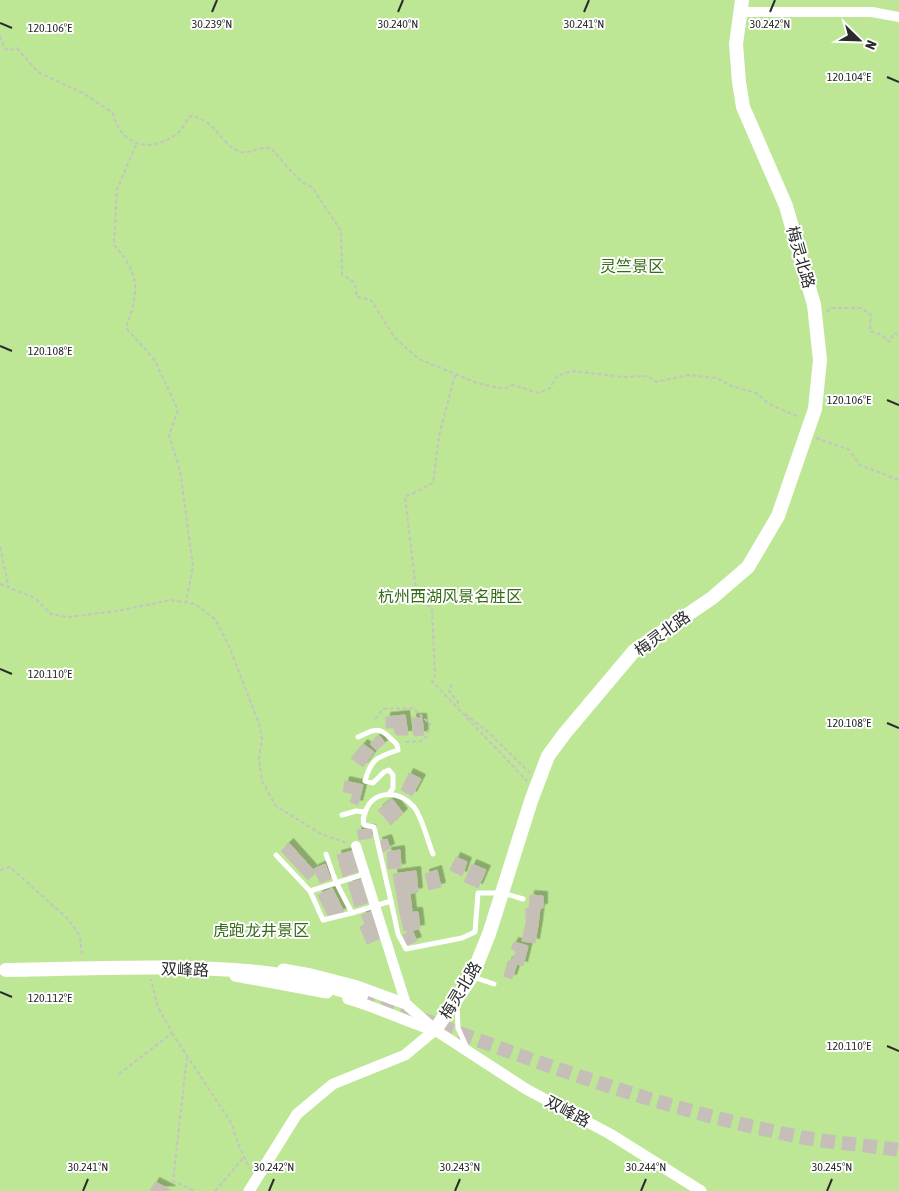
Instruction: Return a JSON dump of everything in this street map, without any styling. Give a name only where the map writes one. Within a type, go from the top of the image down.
[{"type":"main road","name":"梅灵北路","points":[[435,1030],[472,976],[503,893],[532,781],[565,732],[634,651],[712,598],[748,567],[778,516],[815,409],[820,360],[814,305],[786,206],[744,107],[739,82],[736,44],[740,4]]},
{"type":"main road","name":"双峰路","points":[[6,970],[148,968],[258,972],[302,979],[361,996]]},
{"type":"street","points":[[740,4],[872,12],[899,17]]},
{"type":"street","points":[[356,846],[406,1004]]},
{"type":"street","points":[[206,970],[239,966],[268,967],[311,974],[354,985],[406,1004],[435,1030]]},
{"type":"street","points":[[206,970],[316,990],[375,1006],[414,1024],[435,1030]]},
{"type":"street","name":"双峰路","points":[[435,1030],[526,1089],[610,1134],[701,1191]]},
{"type":"street","name":"梅灵北路","points":[[249,1191],[297,1114],[333,1084],[405,1055],[435,1030]]},
{"type":"lane","points":[[358,738],[377,729],[384,731],[397,743],[398,750],[377,757],[368,769],[365,781],[373,783],[384,772],[390,770],[394,774],[393,788],[389,794]]},
{"type":"lane","points":[[433,854],[414,808],[405,800],[389,794],[382,795],[370,803],[362,820],[364,825],[374,827],[398,934],[406,949],[462,938],[475,932],[478,893],[503,893],[523,899]]},
{"type":"lane","points":[[342,814],[356,811],[366,812]]},
{"type":"lane","points":[[326,854],[336,882],[352,913]]},
{"type":"lane","points":[[276,855],[310,891],[323,920],[390,901]]},
{"type":"lane","points":[[310,891],[366,874]]},
{"type":"lane","points":[[472,976],[494,984]]},
{"type":"lane","points":[[460,994],[455,1011],[458,1028],[467,1048],[483,1061]]},
{"type":"path","points":[[0,36],[5,49],[17,48],[38,72],[83,93],[113,113],[116,124],[126,138],[136,145],[149,145],[166,139],[180,131],[190,116],[199,117],[223,137],[227,144],[241,152],[248,152],[262,146],[272,148],[303,183],[312,187],[341,231],[342,274],[355,283],[357,297],[370,300],[395,338],[419,359],[477,384],[504,389],[513,385],[539,393],[550,388],[557,376],[572,371],[624,377],[648,376],[656,382],[688,375],[716,378],[732,386],[756,393],[769,404],[810,422]]},
{"type":"path","points":[[136,145],[117,189],[114,245],[128,261],[137,286],[126,328],[154,359],[178,410],[169,435],[180,470],[193,568],[186,602]]},
{"type":"path","points":[[827,312],[830,308],[862,308],[872,314],[870,331],[882,335],[890,342],[894,333],[899,335]]},
{"type":"path","points":[[455,375],[440,436],[433,483],[405,497],[416,590],[432,610],[435,675],[432,681],[532,781]]},
{"type":"path","points":[[805,437],[824,440],[848,449],[860,465],[899,480]]},
{"type":"path","points":[[0,547],[9,588]]},
{"type":"path","points":[[0,584],[35,598],[51,614],[68,618],[117,611],[171,600],[195,604],[215,619],[229,646],[259,724],[262,738],[259,759],[262,781],[276,806],[322,834],[356,846]]},
{"type":"path","points":[[452,684],[449,691],[458,702],[459,710],[487,731],[532,781]]},
{"type":"path","points":[[375,720],[383,709],[413,708],[430,724],[427,736],[421,741],[397,743]]},
{"type":"path","points":[[0,870],[10,867],[69,920],[80,936],[83,969]]},
{"type":"path","points":[[148,968],[157,1005],[187,1057],[232,1124],[244,1157],[256,1180]]},
{"type":"path","points":[[120,1074],[172,1033]]},
{"type":"path","points":[[187,1057],[173,1181],[195,1191]]},
{"type":"path","points":[[215,1191],[244,1157]]},
{"type":"green space","name":"杭州西湖风景名胜区","points":[[0,0],[899,0],[899,1191],[0,1191]]},
{"type":"building","points":[[405,715],[408,735],[396,735],[394,728],[386,728],[386,717]]},
{"type":"building","points":[[412,718],[422,718],[424,735],[414,736]]},
{"type":"building","points":[[379,735],[385,743],[376,750],[370,744]]},
{"type":"building","points":[[363,744],[374,752],[363,767],[351,758]]},
{"type":"building","points":[[409,773],[421,779],[412,796],[401,790]]},
{"type":"building","points":[[345,781],[363,785],[358,805],[350,802],[353,794],[343,792]]},
{"type":"building","points":[[392,799],[403,813],[391,825],[378,810]]},
{"type":"building","points":[[371,829],[372,838],[359,840],[357,830]]},
{"type":"building","points":[[387,839],[390,848],[383,852],[378,842]]},
{"type":"building","points":[[289,843],[315,872],[308,880],[281,851]]},
{"type":"building","points":[[400,850],[401,868],[388,869],[387,852]]},
{"type":"building","points":[[352,851],[360,871],[343,877],[337,855]]},
{"type":"building","points":[[456,857],[467,862],[462,876],[450,870]]},
{"type":"building","points":[[325,864],[331,879],[320,883],[314,869]]},
{"type":"building","points":[[472,864],[486,870],[478,888],[464,882]]},
{"type":"building","points":[[437,870],[441,887],[429,890],[425,874]]},
{"type":"building","points":[[416,871],[418,892],[397,896],[393,874]]},
{"type":"building","points":[[363,879],[370,902],[355,907],[348,883]]},
{"type":"building","points":[[332,888],[344,912],[328,916],[318,895]]},
{"type":"building","points":[[410,894],[412,912],[400,914],[397,896]]},
{"type":"building","points":[[530,895],[543,896],[543,908],[529,908]]},
{"type":"building","points":[[526,908],[540,908],[538,925],[526,923]]},
{"type":"building","points":[[373,911],[382,938],[367,944],[360,927],[365,924],[361,915]]},
{"type":"building","points":[[418,912],[420,929],[404,931],[400,914]]},
{"type":"building","points":[[526,923],[538,925],[535,943],[522,941]]},
{"type":"building","points":[[412,930],[417,941],[407,945],[403,935]]},
{"type":"building","points":[[514,942],[528,946],[523,966],[511,962],[516,952],[511,948]]},
{"type":"building","points":[[508,961],[517,964],[512,979],[504,976]]},
{"type":"building","points":[[155,1182],[171,1190],[150,1191]]},
{"type":"tunnel","points":[[361,996],[524,1057],[633,1094],[745,1125],[801,1137],[899,1150]]},
{"type":"park label","name":"灵竺景区","points":[[632,266]]},
{"type":"park label","name":"虎跑龙井景区","points":[[261,930]]}]
